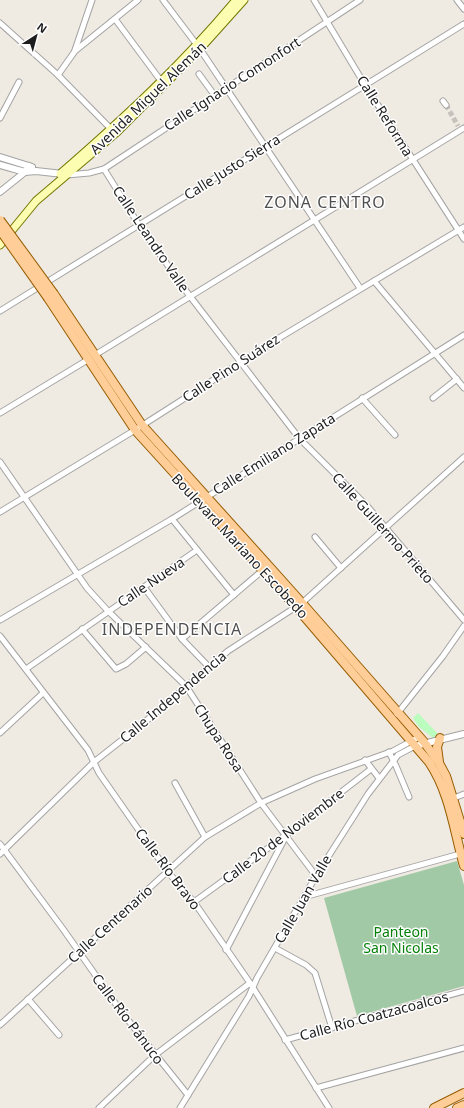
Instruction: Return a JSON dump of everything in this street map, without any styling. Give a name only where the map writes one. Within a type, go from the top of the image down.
[{"type":"main road","name":"Avenida Miguel Alemán","points":[[1,239],[6,229],[39,197],[199,47],[236,0]]},
{"type":"main road","name":"Avenida Miguel Alemán","points":[[63,174],[117,132],[244,0]]},
{"type":"main road","name":"Boulevard Mariano Escobedo","points":[[0,220],[50,294]]},
{"type":"main road","name":"Boulevard Mariano Escobedo","points":[[6,229],[91,354],[142,425],[202,500],[263,570],[299,605]]},
{"type":"main road","name":"Boulevard Mariano Escobedo","points":[[91,354],[135,430],[299,605],[395,716],[413,743],[434,770],[442,786],[464,864]]},
{"type":"main road","name":"Boulevard Mariano Escobedo","points":[[395,716],[422,740],[439,763],[454,798],[464,834]]},
{"type":"main road","points":[[439,763],[437,747],[440,738]]},
{"type":"main road","points":[[434,1108],[464,1093]]},
{"type":"main road","points":[[457,1108],[464,1105]]},
{"type":"street","points":[[75,51],[92,0]]},
{"type":"street","points":[[58,75],[75,51],[138,0]]},
{"type":"street","points":[[162,0],[199,47],[360,288]]},
{"type":"street","name":"Calle Reforma","points":[[314,0],[412,159],[462,229],[464,239]]},
{"type":"street","name":"Calle Ignacio Comonfort","points":[[104,169],[360,0]]},
{"type":"street","points":[[457,0],[464,9]]},
{"type":"street","points":[[115,19],[161,81]]},
{"type":"street","points":[[0,23],[58,75],[111,129]]},
{"type":"street","name":"Calle Justo Sierra","points":[[0,311],[464,24]]},
{"type":"street","points":[[199,74],[215,96]]},
{"type":"street","points":[[0,118],[19,82]]},
{"type":"street","points":[[0,413],[91,354],[461,128]]},
{"type":"street","points":[[0,157],[29,166],[36,171]]},
{"type":"street","points":[[0,165],[25,172],[36,171],[63,174],[89,173],[104,169]]},
{"type":"street","points":[[0,192],[25,172],[29,166]]},
{"type":"street","name":"Calle Leandro Valle","points":[[104,169],[139,224],[189,295],[241,362]]},
{"type":"street","points":[[0,216],[6,229],[48,282],[50,294]]},
{"type":"street","name":"Calle Pino Suárez","points":[[0,512],[135,430],[360,288],[462,229]]},
{"type":"street","points":[[1,239],[38,288],[50,294]]},
{"type":"street","points":[[374,281],[464,388]]},
{"type":"street","name":"Calle Emiliano Zapata","points":[[0,620],[202,500],[464,334]]},
{"type":"street","name":"Calle Guillermo Prieto","points":[[241,362],[299,438],[358,496],[464,620]]},
{"type":"street","points":[[433,398],[457,380]]},
{"type":"street","points":[[362,398],[395,435]]},
{"type":"street","name":"Calle Independencia","points":[[0,854],[94,762],[146,721],[208,666],[245,639],[299,605],[464,457]]},
{"type":"street","name":"Chupa Rosa","points":[[0,462],[77,575],[108,611],[186,686],[261,803],[316,876]]},
{"type":"street","points":[[172,518],[234,595]]},
{"type":"street","points":[[315,537],[341,568]]},
{"type":"street","name":"Calle Nueva","points":[[26,669],[197,550]]},
{"type":"street","points":[[182,639],[263,570]]},
{"type":"street","points":[[144,587],[182,639],[208,666]]},
{"type":"street","points":[[395,716],[464,626]]},
{"type":"street","points":[[82,629],[116,669],[126,664],[146,647]]},
{"type":"street","name":"Calle Río Bravo","points":[[0,636],[88,750],[99,773],[168,872],[194,902],[250,983],[329,1108]]},
{"type":"street","points":[[0,733],[43,692]]},
{"type":"street","name":"Calle Juan Valle","points":[[180,1108],[253,989],[274,948],[316,876],[379,778],[393,760],[413,743],[422,740],[464,734]]},
{"type":"street","name":"Calle Centenario","points":[[0,1025],[79,951],[168,872],[179,859],[205,837],[261,803],[315,779],[413,743]]},
{"type":"street","points":[[388,752],[393,760],[409,798]]},
{"type":"street","points":[[365,760],[379,778]]},
{"type":"street","name":"Calle 20 de Noviembre","points":[[194,902],[286,835],[371,769]]},
{"type":"street","points":[[175,783],[205,837]]},
{"type":"street","points":[[454,798],[464,794]]},
{"type":"street","points":[[226,950],[286,835]]},
{"type":"street","name":"Calle Río Pánuco","points":[[0,844],[79,951],[115,1004],[154,1055],[188,1095]]},
{"type":"street","points":[[304,897],[462,853]]},
{"type":"street","points":[[274,948],[306,964],[315,973],[332,1028]]},
{"type":"street","points":[[99,1108],[154,1055],[250,983]]},
{"type":"street","name":"Calle Río Coatzacoalcos","points":[[285,1040],[464,991]]},
{"type":"street","points":[[28,999],[59,1035]]},
{"type":"street","points":[[316,1088],[464,1048]]},
{"type":"green space","points":[[418,713],[438,734],[433,738],[418,726],[413,718]]},
{"type":"green space","name":"Panteon San Nicolas","points":[[457,861],[464,885],[464,986],[357,1016],[324,898]]},
{"type":"tunnel","points":[[446,105],[458,126]]},
{"type":"district","name":"ZONA CENTRO","points":[[325,202]]},
{"type":"district","name":"INDEPENDENCIA","points":[[172,629]]}]
